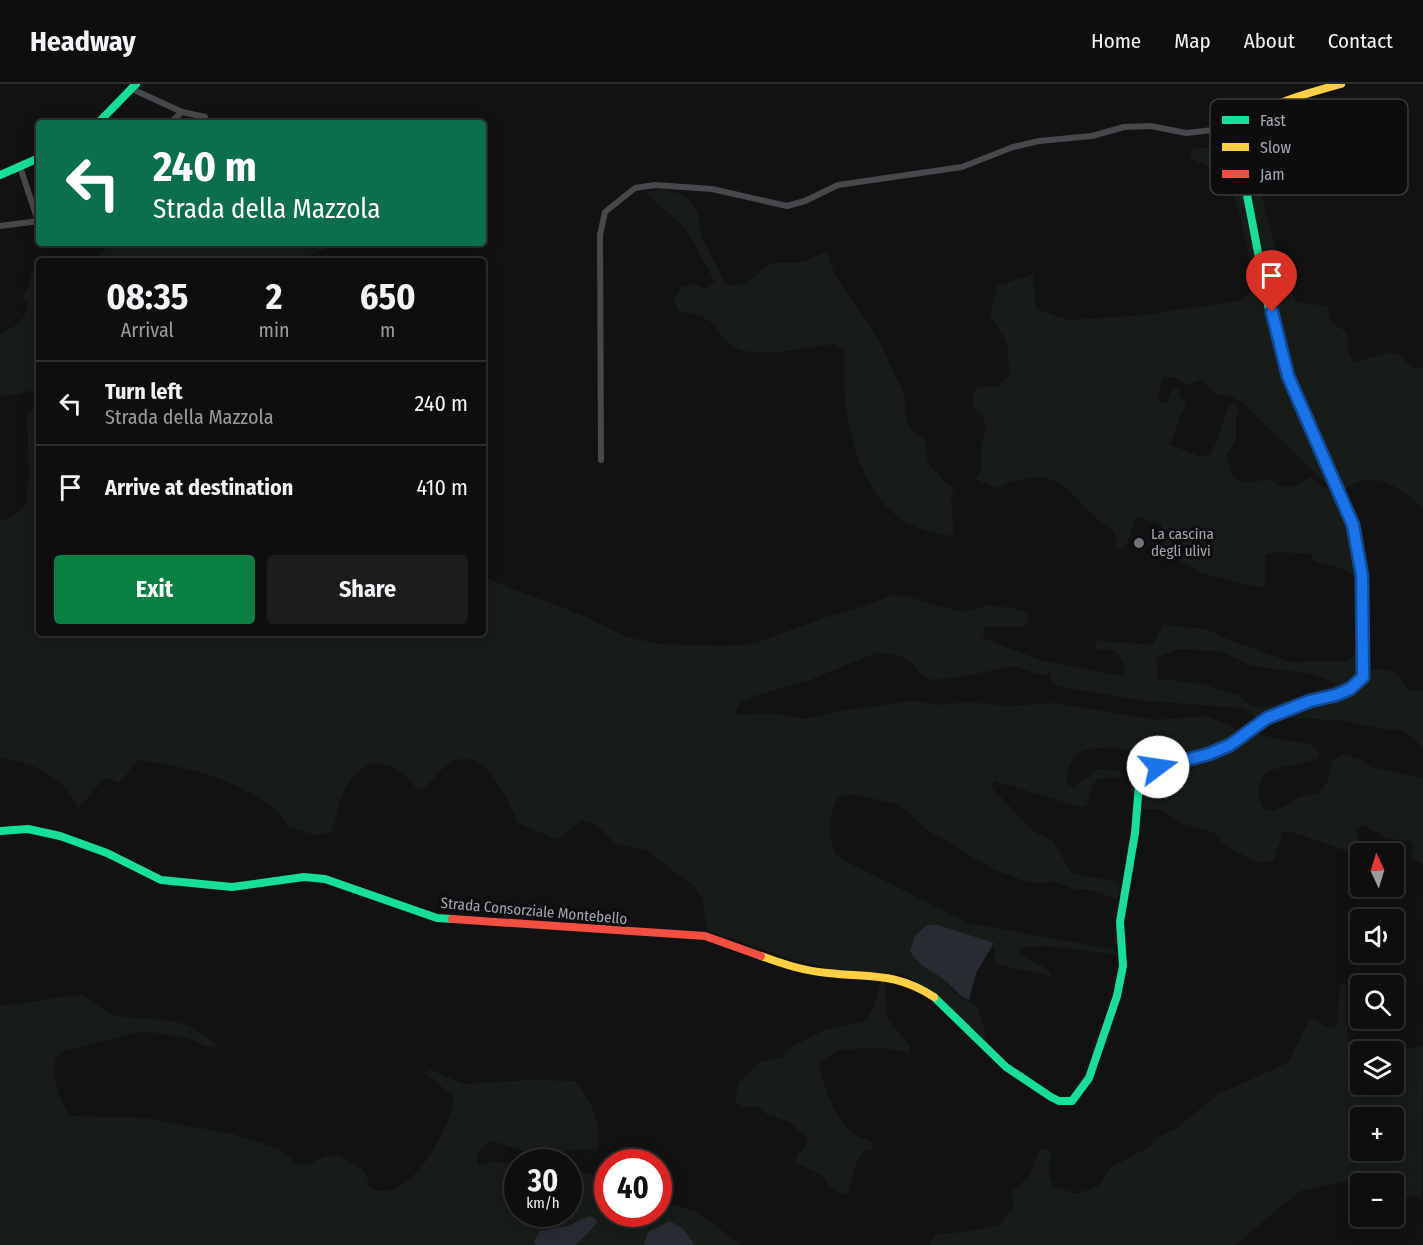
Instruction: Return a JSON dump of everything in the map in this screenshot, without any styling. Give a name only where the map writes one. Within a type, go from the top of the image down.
[{"type":"street","points":[[1298,99],[1321,89],[1341,84]]},
{"type":"street","points":[[101,120],[134,86],[182,112],[205,117]]},
{"type":"street","points":[[173,120],[182,112]]},
{"type":"street","points":[[601,460],[600,235],[605,212],[635,188],[655,185],[712,189],[787,206],[805,201],[838,185],[962,167],[1013,147],[1039,141],[1092,136],[1124,127],[1151,126],[1186,133],[1210,130]]},
{"type":"street","points":[[0,175],[36,159]]},
{"type":"street","points":[[20,167],[36,212]]},
{"type":"street","name":"Strada Consorziale Montebello","points":[[0,831],[28,829],[60,836],[107,853],[161,880],[232,887],[304,877],[325,879],[418,914],[437,918],[705,936],[791,967],[827,973],[897,978],[923,990],[941,1002],[1006,1067],[1051,1097],[1059,1101],[1072,1101],[1089,1078],[1117,996],[1123,966],[1120,922],[1135,832],[1139,784],[1148,773],[1158,767],[1209,754],[1230,745],[1267,718],[1310,701],[1336,695],[1350,689],[1363,677],[1362,576],[1356,535],[1324,452],[1288,376],[1246,195]]},
{"type":"street","points":[[0,226],[36,221]]},
{"type":"shaded area","points":[[1210,147],[1210,166],[1190,158],[1191,149]]},
{"type":"shaded area","points":[[662,189],[678,193],[691,201],[698,215],[702,238],[726,284],[739,285],[772,264],[802,262],[827,251],[839,281],[871,327],[890,363],[902,390],[909,425],[913,432],[925,440],[927,462],[948,485],[954,487],[951,498],[954,536],[928,531],[906,522],[888,508],[874,491],[863,471],[849,425],[844,394],[844,349],[834,344],[780,352],[752,352],[740,349],[728,342],[708,320],[678,310],[674,298],[681,287],[693,284],[704,288],[715,282],[686,229],[645,192]]},
{"type":"shaded area","points":[[1233,195],[1262,195],[1284,279],[1297,302],[1327,306],[1331,324],[1339,327],[1347,335],[1350,356],[1354,362],[1391,352],[1399,354],[1411,367],[1423,369],[1423,507],[1405,493],[1377,480],[1357,482],[1346,488],[1323,481],[1242,402],[1229,396],[1213,393],[1202,379],[1187,385],[1174,377],[1163,379],[1158,394],[1159,403],[1167,403],[1171,391],[1176,387],[1180,390],[1179,396],[1186,402],[1170,445],[1199,456],[1208,456],[1216,444],[1230,404],[1237,405],[1240,410],[1236,418],[1236,439],[1227,455],[1233,477],[1248,482],[1271,480],[1283,487],[1288,487],[1310,477],[1322,487],[1332,488],[1352,535],[1358,578],[1341,568],[1312,560],[1312,554],[1275,552],[1266,555],[1265,588],[1241,584],[1203,573],[1162,552],[1160,547],[1162,525],[1136,516],[1126,546],[1117,550],[1115,532],[1065,487],[1053,480],[1039,477],[1021,479],[997,488],[975,479],[981,471],[982,441],[986,429],[984,418],[972,404],[974,392],[978,387],[997,387],[1010,375],[1007,343],[990,315],[997,286],[1033,274],[1036,309],[1068,320],[1135,316],[1239,301],[1250,292],[1251,282],[1244,232]]},
{"type":"shaded area","points":[[107,246],[334,246],[300,258],[97,258]]},
{"type":"shaded area","points":[[36,268],[36,389],[0,397],[0,333],[15,326],[25,314],[29,303],[22,296],[28,287],[33,269]]},
{"type":"shaded area","points":[[35,404],[36,636],[486,636],[486,578],[584,616],[627,637],[658,644],[721,646],[753,644],[891,595],[906,596],[960,612],[991,605],[1021,610],[1028,614],[1029,622],[1023,627],[986,626],[982,632],[985,639],[1043,661],[1123,676],[1121,659],[1113,650],[1094,650],[1097,640],[1152,645],[1163,625],[1205,629],[1291,662],[1348,661],[1360,648],[1361,668],[1355,679],[1331,693],[1258,718],[1243,708],[1146,701],[1058,686],[1052,683],[1050,673],[1041,675],[1013,666],[961,677],[932,680],[921,674],[914,665],[902,657],[878,652],[810,680],[754,696],[740,703],[735,711],[738,715],[770,713],[806,719],[839,711],[913,701],[936,705],[968,702],[1008,706],[1055,703],[1154,720],[1208,716],[1243,732],[1211,749],[1153,769],[1138,785],[1132,798],[1130,782],[1140,761],[1138,754],[1115,748],[1089,749],[1075,755],[1068,768],[1067,784],[1074,787],[1097,769],[1120,771],[1123,778],[1099,778],[1093,784],[1087,805],[1080,807],[995,781],[991,787],[1032,830],[1052,841],[1072,873],[1117,882],[1121,888],[1117,899],[1088,889],[1074,889],[1054,882],[1030,883],[993,869],[926,829],[900,805],[854,794],[839,797],[835,803],[830,828],[832,845],[839,858],[968,923],[1116,950],[1117,955],[1050,946],[1021,947],[1020,954],[1049,970],[1052,976],[995,964],[994,943],[915,960],[946,981],[955,993],[977,1006],[986,1034],[984,1039],[929,989],[905,975],[835,969],[790,959],[707,930],[702,898],[694,886],[645,850],[616,844],[595,824],[581,820],[558,840],[518,823],[493,777],[473,760],[462,759],[449,764],[418,791],[410,780],[392,766],[372,764],[363,768],[354,776],[343,793],[331,833],[316,835],[288,827],[274,809],[226,781],[184,768],[137,760],[120,783],[107,778],[78,808],[65,787],[56,779],[24,763],[0,758],[0,521],[14,516],[26,505],[29,476],[27,416]],"holes":[[[1178,649],[1220,651],[1252,666],[1313,674],[1338,684],[1266,707],[1252,706],[1240,696],[1203,684],[1158,679],[1156,658]]]},
{"type":"shaded area","points":[[1382,669],[1397,673],[1407,690],[1423,691],[1423,747],[1404,731],[1345,721],[1298,718],[1267,722],[1313,704],[1345,696],[1358,688],[1371,670]]},
{"type":"shaded area","points":[[1254,734],[1309,744],[1320,752],[1318,759],[1267,771],[1260,781],[1259,793],[1261,804],[1270,811],[1297,798],[1318,794],[1327,782],[1332,761],[1344,754],[1359,759],[1371,767],[1423,778],[1423,864],[1414,860],[1410,841],[1388,839],[1363,825],[1356,828],[1360,843],[1350,843],[1350,850],[1344,850],[1290,831],[1283,832],[1274,860],[1260,863],[1227,847],[1213,832],[1184,824],[1158,809],[1143,809],[1142,789],[1158,775],[1203,761],[1234,747]]},
{"type":"shaded area","points":[[927,925],[938,925],[994,943],[976,973],[969,1000],[920,964],[910,951],[915,936]]},
{"type":"shaded area","points":[[881,981],[885,981],[887,1018],[910,1047],[908,1054],[884,1048],[852,1049],[834,1053],[820,1063],[822,1080],[840,1119],[853,1134],[873,1142],[871,1150],[864,1151],[856,1163],[849,1192],[842,1194],[830,1187],[823,1175],[795,1163],[797,1155],[807,1144],[806,1137],[789,1122],[768,1115],[756,1106],[742,1107],[736,1102],[737,1088],[740,1081],[760,1062],[782,1057],[793,1046],[827,1029],[864,1021],[873,1009]]},
{"type":"shaded area","points":[[1342,982],[1347,985],[1350,1095],[1404,1095],[1404,1050],[1423,1045],[1422,1195],[1404,1197],[1404,1173],[1350,1173],[1350,1180],[1300,1191],[1235,1245],[929,1245],[935,1234],[966,1232],[999,1225],[1013,1207],[1012,1191],[1029,1177],[1039,1150],[1045,1148],[1051,1152],[1049,1174],[1054,1187],[1077,1194],[1098,1186],[1110,1168],[1149,1147],[1157,1137],[1177,1128],[1218,1094],[1285,1064],[1290,1059],[1310,1018],[1329,1028],[1336,1026]]},
{"type":"shaded area","points":[[81,995],[117,1016],[183,1024],[207,1037],[219,1048],[208,1047],[187,1038],[144,1031],[64,1051],[56,1058],[54,1072],[60,1097],[72,1116],[144,1118],[233,1134],[280,1149],[296,1164],[311,1163],[334,1155],[364,1171],[369,1187],[384,1191],[398,1187],[413,1176],[425,1162],[437,1144],[451,1110],[454,1096],[424,1073],[431,1070],[464,1084],[530,1080],[576,1081],[590,1104],[597,1123],[599,1141],[597,1149],[517,1149],[492,1141],[478,1153],[478,1165],[493,1161],[504,1163],[504,1227],[582,1227],[582,1172],[594,1176],[594,1227],[672,1227],[672,1204],[696,1212],[742,1245],[0,1245],[0,1005]]},
{"type":"shaded area","points":[[589,1216],[594,1218],[594,1226],[576,1245],[536,1245],[534,1241],[540,1231],[562,1227],[582,1227],[582,1219]]},
{"type":"shaded area","points":[[672,1222],[683,1229],[695,1245],[644,1245],[648,1232],[658,1227],[672,1227]]},
{"type":"traffic: fast","points":[[101,120],[136,84]]},
{"type":"traffic: fast","points":[[0,175],[36,159]]},
{"type":"traffic: fast","points":[[1247,195],[1269,310],[1281,355],[1345,504],[1358,550]]},
{"type":"traffic: fast","points":[[934,997],[1006,1067],[1051,1097],[1059,1101],[1072,1101],[1089,1078],[1117,996],[1123,966],[1120,922],[1135,833],[1139,784],[1148,773],[1158,767],[1180,761]]},
{"type":"traffic: fast","points":[[0,831],[28,829],[60,836],[107,853],[161,880],[232,887],[304,877],[325,879],[437,918],[452,919]]},
{"type":"traffic: slow","points":[[1291,99],[1341,84]]},
{"type":"traffic: slow","points":[[1180,761],[1223,749],[1266,719],[1341,691],[1363,677],[1365,621],[1358,550]]},
{"type":"traffic: slow","points":[[761,956],[810,971],[895,980],[907,983],[934,997]]},
{"type":"traffic: jam","points":[[452,919],[705,936],[761,956]]},
{"type":"place","name":"La cascina degli ulivi","points":[[1139,543]]},
{"type":"route","points":[[1158,767],[1209,754],[1230,745],[1267,718],[1310,701],[1336,695],[1350,689],[1363,677],[1362,576],[1358,545],[1353,525],[1324,452],[1288,376],[1272,312]]}]
